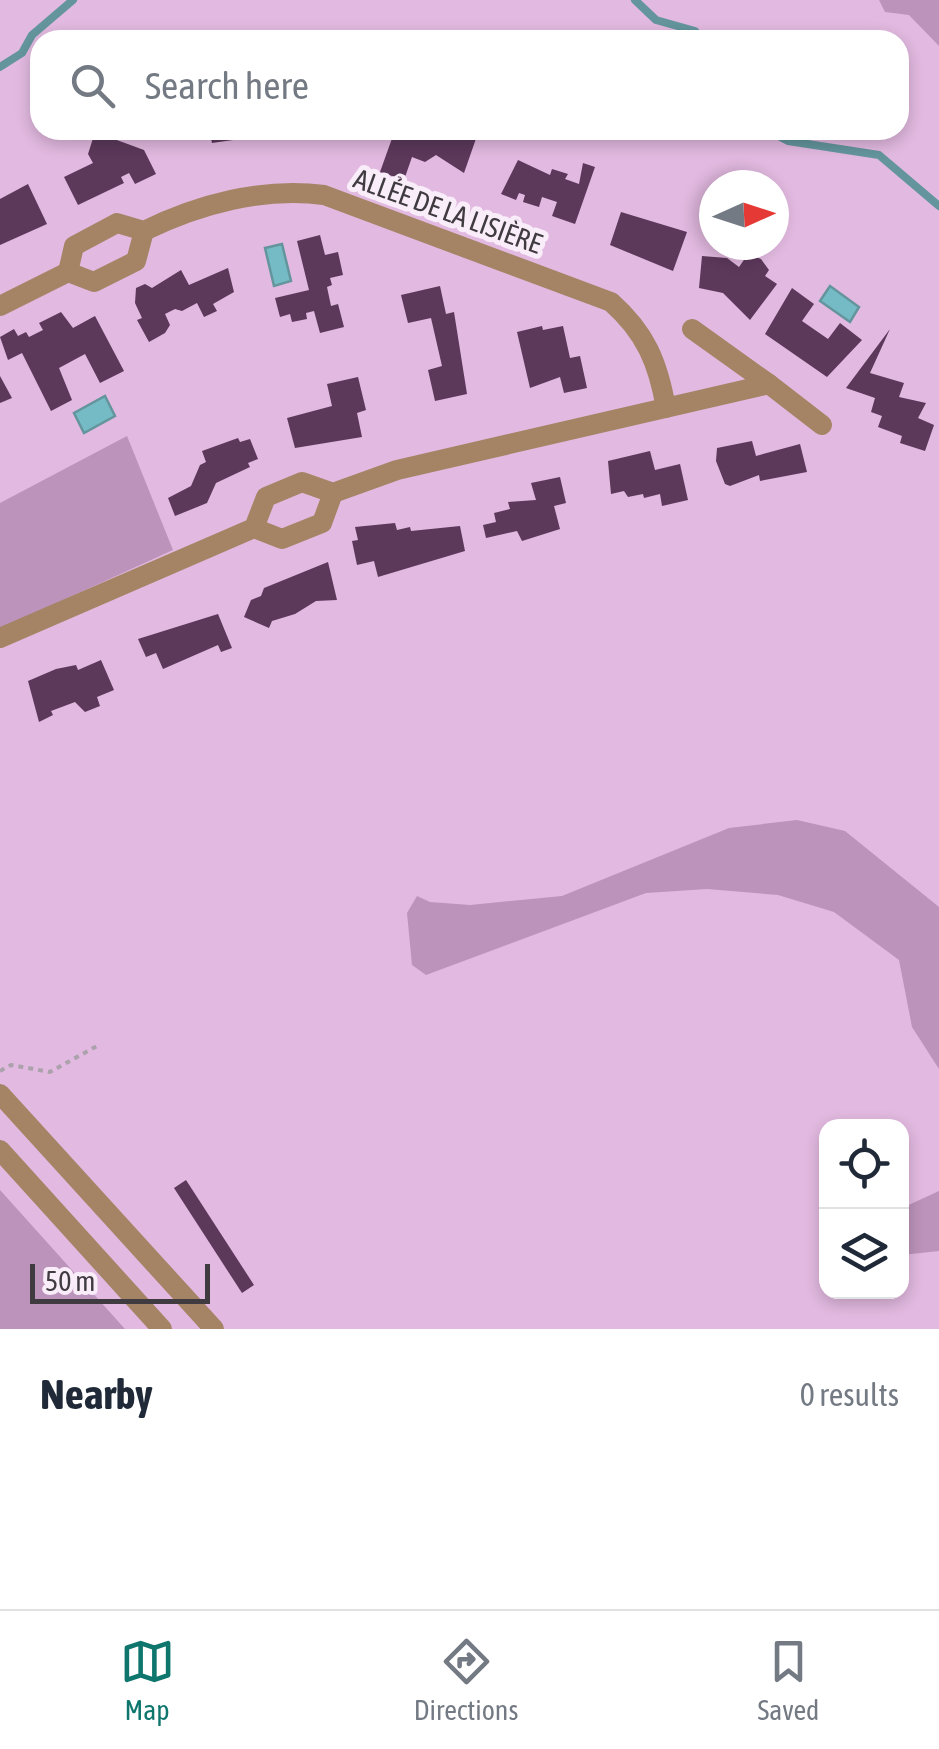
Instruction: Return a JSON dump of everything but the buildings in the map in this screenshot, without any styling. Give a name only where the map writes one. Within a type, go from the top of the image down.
[{"type":"street","name":"ALLÉE DE LA LISIÈRE","points":[[68,272],[74,246],[118,223],[144,231],[182,212],[245,198],[287,190],[324,195],[611,302],[638,326],[645,339],[658,365],[666,408]]},
{"type":"street","name":"ALLÉE DE LA LISIÈRE","points":[[0,306],[68,272],[94,282],[136,261],[144,231]]},
{"type":"street","points":[[692,329],[822,424]]},
{"type":"street","points":[[254,528],[266,497],[302,482],[333,493],[397,470],[769,384]]},
{"type":"street","points":[[0,638],[254,528],[282,539],[322,523],[333,493]]},
{"type":"street","points":[[0,1094],[214,1329]]},
{"type":"street","points":[[0,1150],[162,1329]]},
{"type":"path","points":[[0,1071],[12,1065],[50,1072],[97,1046]]},
{"type":"shaded area","points":[[0,0],[939,0],[939,1329],[0,1329]]},
{"type":"shaded area","points":[[879,0],[939,0],[939,46],[909,15],[885,12]]},
{"type":"shaded area","points":[[127,436],[173,550],[0,629],[0,503]]},
{"type":"shaded area","points":[[797,820],[845,831],[939,907],[939,1069],[912,1027],[899,960],[834,912],[778,895],[707,889],[646,893],[426,975],[412,965],[407,913],[417,896],[430,902],[470,905],[562,896],[729,828]]},
{"type":"shaded area","points":[[0,1190],[125,1329],[0,1329]]},
{"type":"shaded area","points":[[939,1191],[939,1251],[909,1254],[909,1205]]},
{"type":"water","points":[[282,244],[291,281],[274,286],[265,248]]},
{"type":"water","points":[[830,286],[859,307],[850,322],[820,301]]},
{"type":"water","points":[[105,396],[115,416],[84,433],[74,413]]},
{"type":"waterway","points":[[38,30],[73,0]]},
{"type":"waterway","points":[[635,0],[656,20],[691,30]]},
{"type":"waterway","points":[[0,67],[22,53],[30,39]]},
{"type":"waterway","points":[[786,140],[879,155],[939,206]]}]
